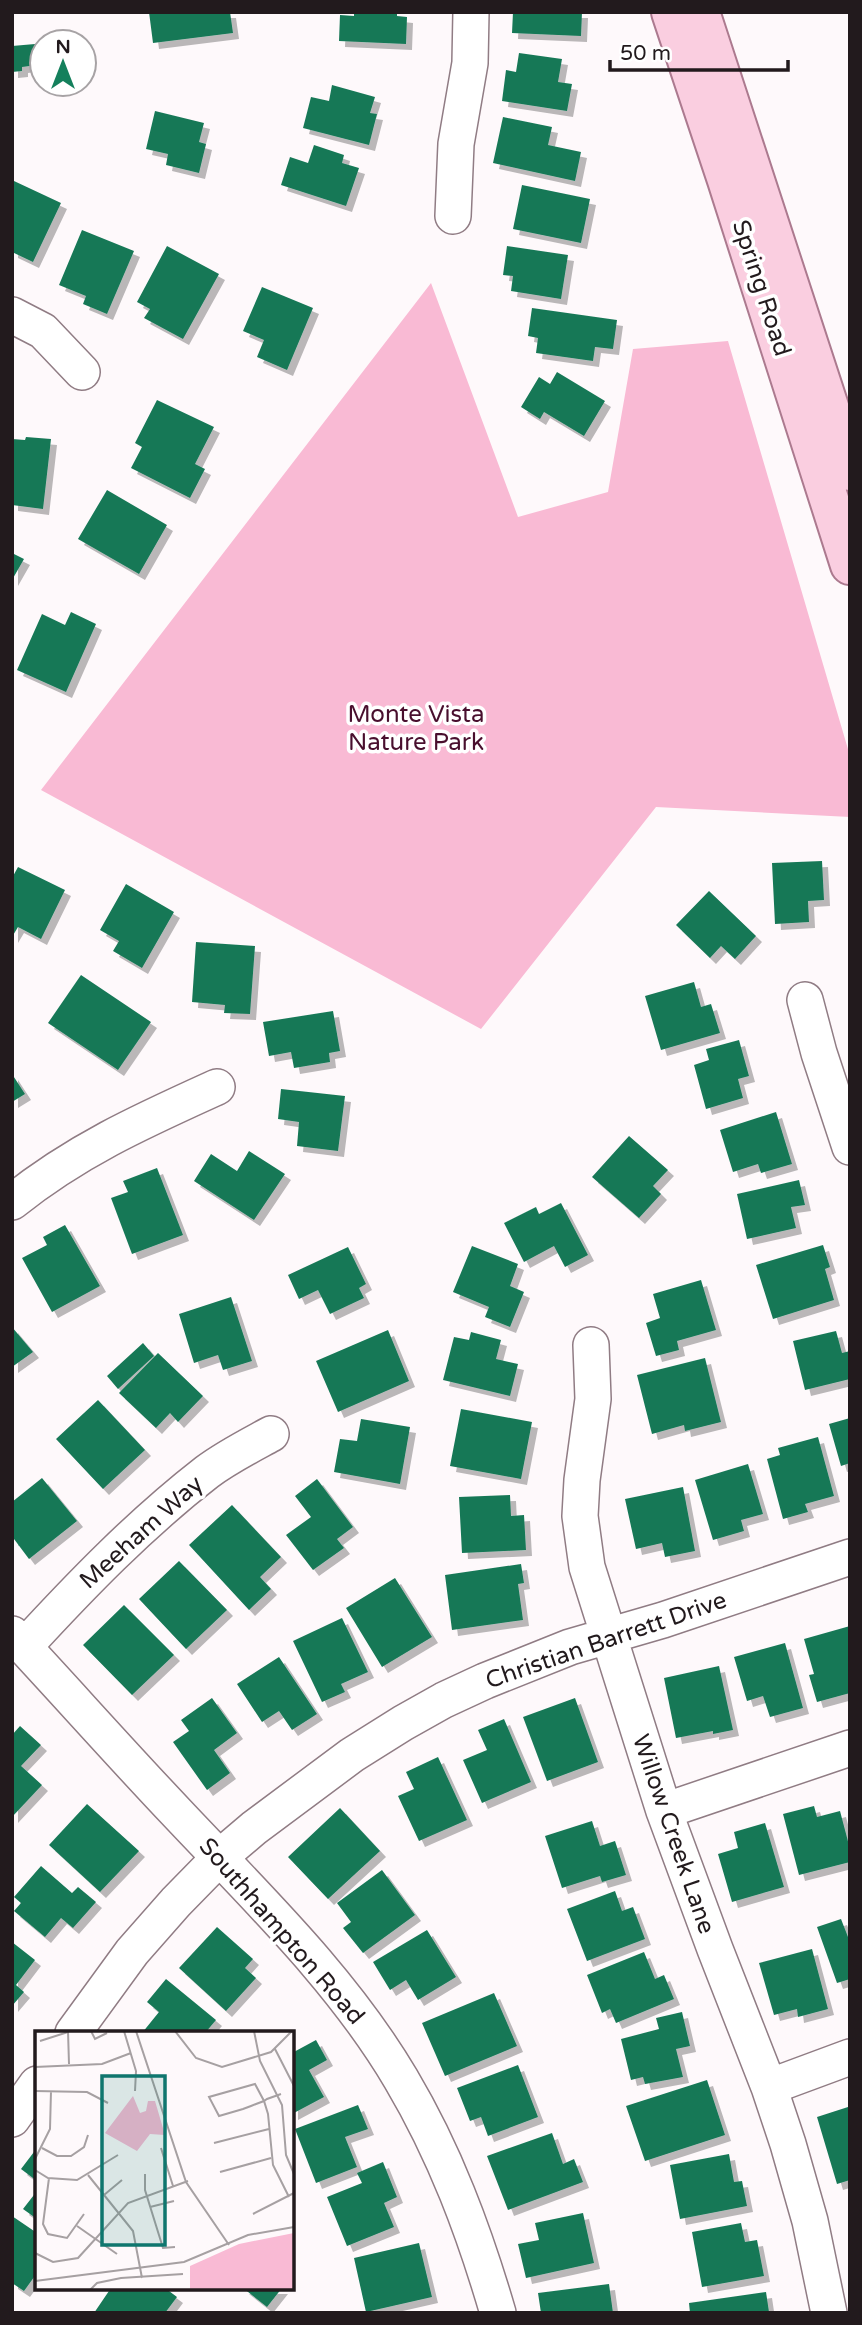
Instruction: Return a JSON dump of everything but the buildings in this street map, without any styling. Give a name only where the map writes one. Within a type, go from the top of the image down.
[{"type":"main road","name":"Spring Road","points":[[671,12],[850,565]]},
{"type":"main road","name":"Spring Road","points":[[700,12],[850,471]]},
{"type":"street","points":[[453,216],[456,144],[471,62],[471,12]]},
{"type":"street","points":[[12,315],[43,331],[82,372]]},
{"type":"street","points":[[805,1000],[850,1147]]},
{"type":"street","points":[[12,1202],[54,1170],[121,1130],[217,1087]]},
{"type":"street","name":"Willow Creek Lane","points":[[591,1345],[593,1399],[580,1516],[587,1567],[664,1811],[788,2144],[810,2221],[829,2313]]},
{"type":"street","name":"Meeham Way","points":[[18,1640],[207,1472],[271,1434]]},
{"type":"street","name":"Christian Barrett Drive","points":[[73,2031],[132,1952],[220,1856],[352,1755],[403,1723],[485,1681],[570,1647],[850,1557]]},
{"type":"street","name":"Southhampton Road","points":[[18,1640],[220,1856],[328,1977],[400,2077],[452,2178],[478,2243],[498,2313]]},
{"type":"street","points":[[664,1811],[850,1748]]},
{"type":"street","points":[[769,2087],[850,2057]]},
{"type":"street","points":[[12,2119],[35,2087]]},
{"type":"green space","name":"Monte Vista Nature Park","points":[[431,283],[518,517],[608,492],[633,349],[728,341],[850,756],[850,817],[656,807],[481,1029],[41,790]]}]
